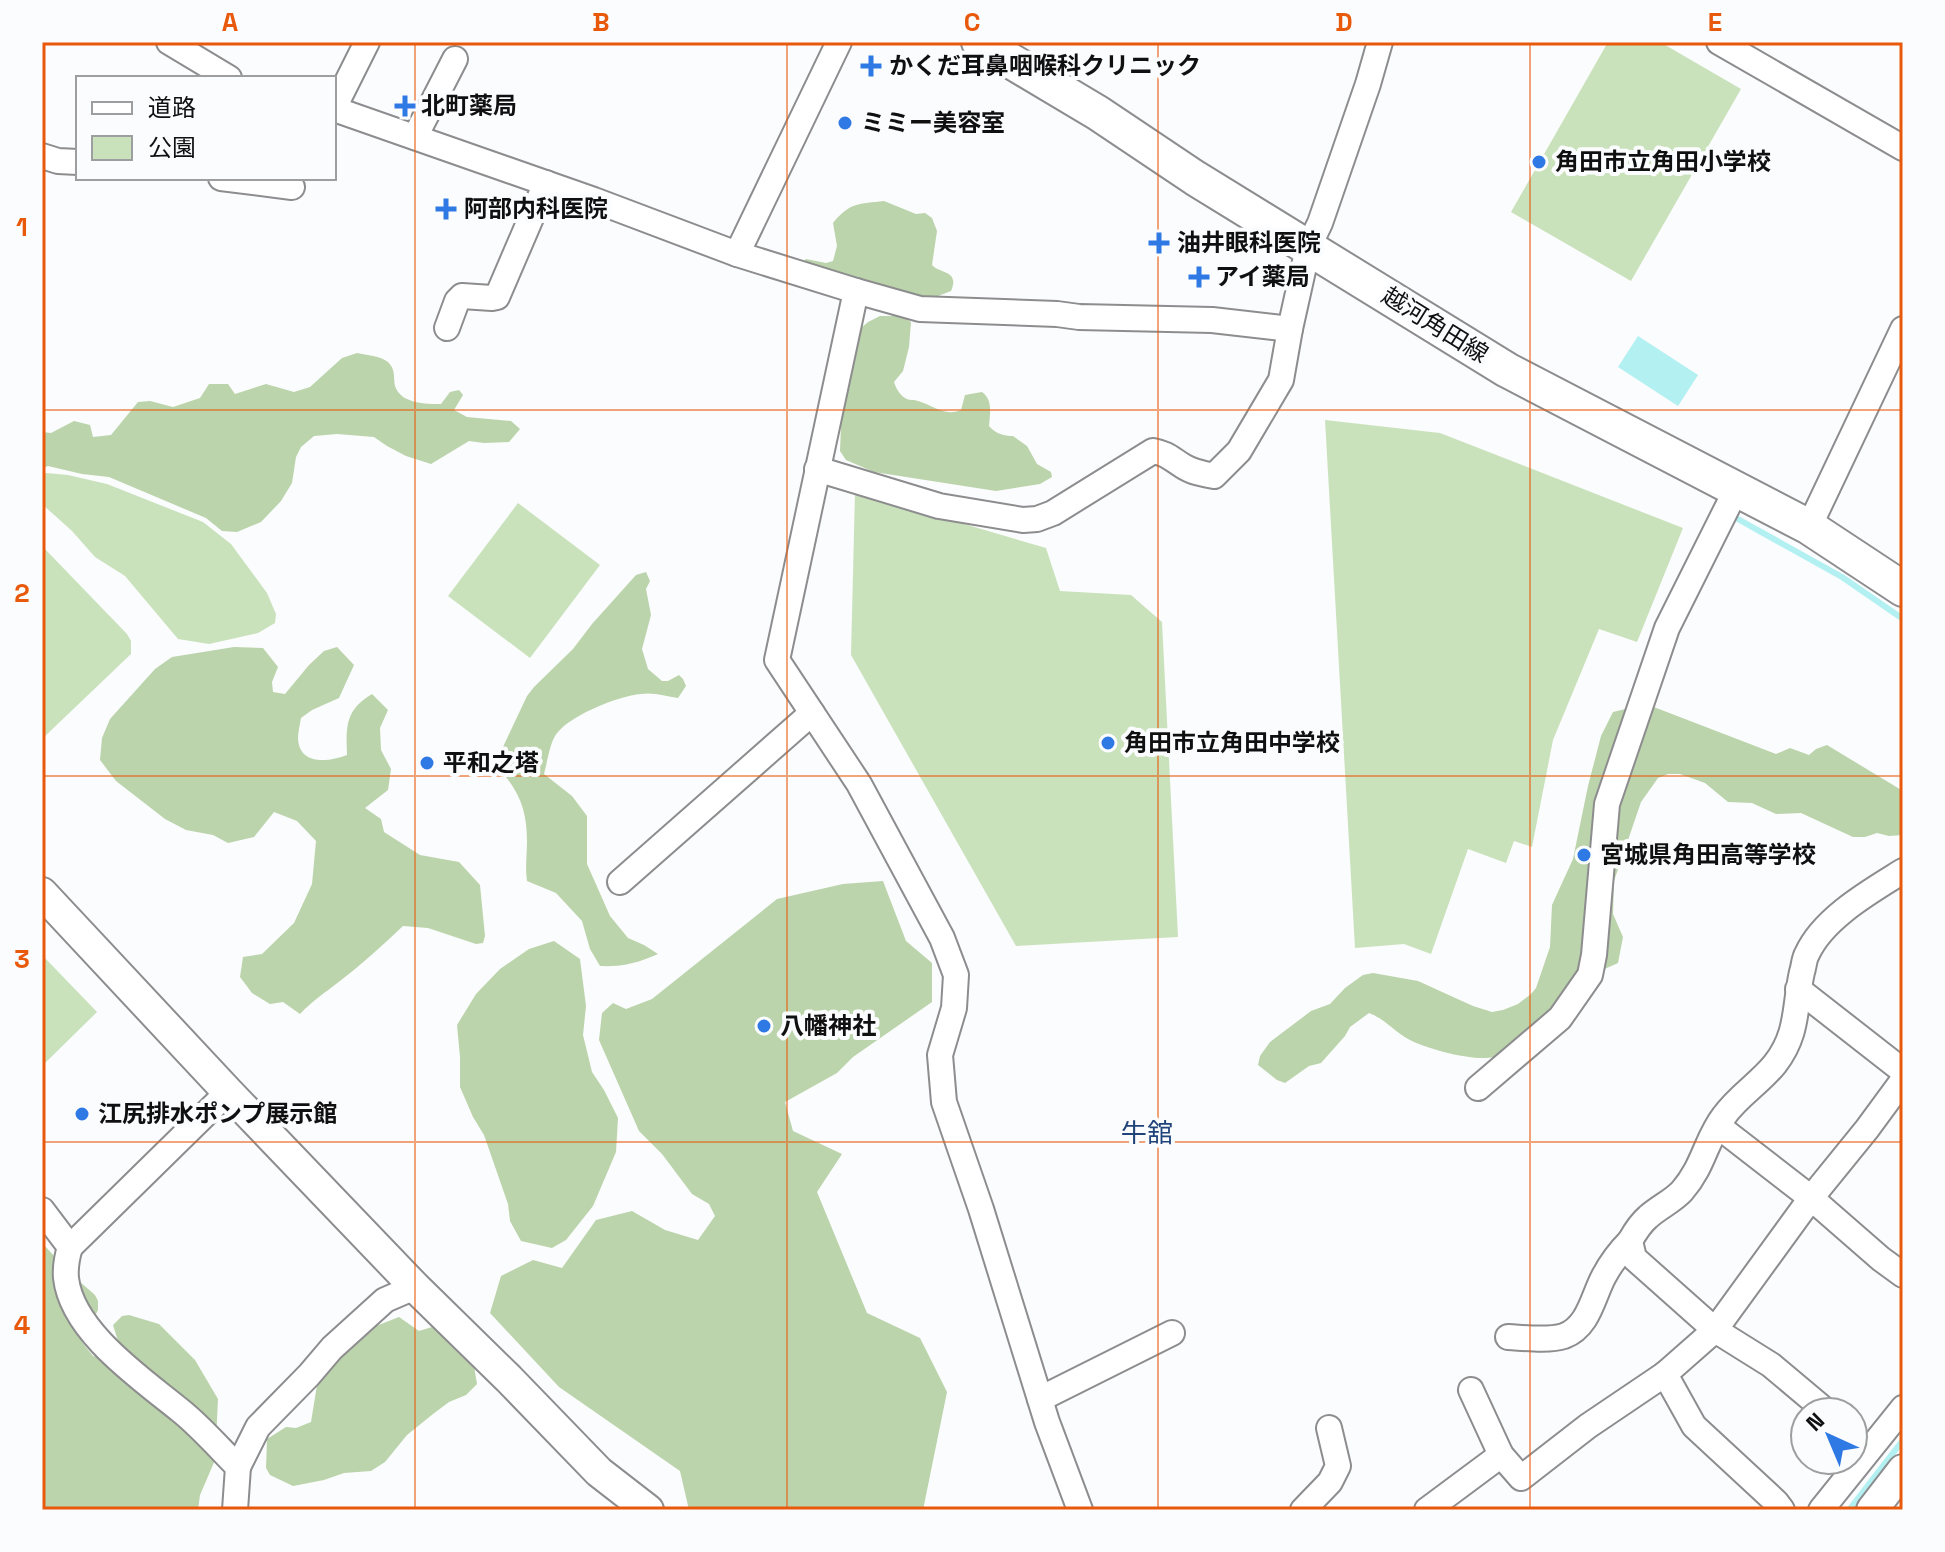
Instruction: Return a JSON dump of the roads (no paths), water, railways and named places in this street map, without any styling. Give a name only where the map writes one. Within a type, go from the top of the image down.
[{"type":"main road","name":"越河角田線","points":[[979,42],[1098,113],[1195,178],[1507,370],[1809,527],[1903,589]]},
{"type":"street","points":[[169,42],[226,76]]},
{"type":"street","points":[[336,105],[367,42]]},
{"type":"street","points":[[737,254],[839,42]]},
{"type":"street","points":[[817,469],[939,506],[1023,520],[1053,513],[1153,451],[1168,454],[1200,474],[1214,476],[1239,451],[1281,380],[1308,248],[1320,223],[1380,42]]},
{"type":"street","points":[[1719,42],[1903,148]]},
{"type":"street","points":[[415,137],[455,59]]},
{"type":"street","points":[[336,110],[737,254],[920,309],[1212,320],[1290,329]]},
{"type":"street","points":[[42,156],[76,162]]},
{"type":"street","points":[[237,180],[292,187]]},
{"type":"street","points":[[447,328],[457,301],[462,296],[497,297],[546,183]]},
{"type":"street","points":[[856,291],[777,660],[859,784],[942,938],[956,975],[954,1008],[940,1055],[944,1102],[1040,1399],[1080,1510]]},
{"type":"street","points":[[1809,527],[1903,329]]},
{"type":"street","points":[[1478,1088],[1560,1018],[1590,975],[1607,804],[1667,628],[1736,490]]},
{"type":"street","points":[[620,882],[812,713]]},
{"type":"street","points":[[1508,1337],[1563,1336],[1579,1327],[1603,1277],[1619,1253],[1647,1218],[1680,1193],[1698,1170],[1718,1126],[1733,1105],[1774,1065],[1786,1048],[1793,1031],[1806,954],[1818,937],[1848,908],[1903,871]]},
{"type":"street","points":[[42,893],[415,1287],[599,1472],[648,1510]]},
{"type":"street","points":[[1798,989],[1903,1071]]},
{"type":"street","points":[[1471,1390],[1501,1455],[1521,1478],[1588,1426],[1665,1374],[1715,1330],[1811,1198],[1903,1080]]},
{"type":"street","points":[[228,1092],[70,1247],[66,1277],[69,1293],[91,1332],[138,1378],[203,1431],[238,1467]]},
{"type":"street","points":[[1718,1126],[1903,1275]]},
{"type":"street","points":[[42,1210],[70,1247]]},
{"type":"street","points":[[1630,1241],[1634,1258],[1715,1330],[1771,1365],[1808,1396]]},
{"type":"street","points":[[235,1510],[238,1467],[258,1427],[332,1348],[385,1300],[415,1287]]},
{"type":"street","points":[[1040,1399],[1172,1333]]},
{"type":"street","points":[[1665,1374],[1694,1426],[1782,1510]]},
{"type":"street","points":[[1869,1436],[1903,1408]]},
{"type":"street","points":[[1303,1510],[1330,1482],[1338,1466],[1329,1428]]},
{"type":"street","points":[[1427,1510],[1501,1455]]},
{"type":"street","points":[[1872,1510],[1903,1470]]},
{"type":"street","points":[[1821,1510],[1842,1476]]},
{"type":"water","points":[[1638,336],[1698,375],[1678,406],[1618,367]]},
{"type":"waterway","points":[[1736,518],[1842,577],[1903,619]]},
{"type":"waterway","points":[[1849,1510],[1903,1440]]},
{"type":"place","name":"かくだ耳鼻咽喉科クリニック","points":[[871,66]]},
{"type":"place","name":"北町薬局","points":[[405,106]]},
{"type":"place","name":"ミミー美容室","points":[[845,123]]},
{"type":"place","name":"角田市立角田小学校","points":[[1539,162]]},
{"type":"place","name":"阿部内科医院","points":[[446,209]]},
{"type":"place","name":"油井眼科医院","points":[[1159,243]]},
{"type":"place","name":"アイ薬局","points":[[1199,277]]},
{"type":"place","name":"角田市立角田中学校","points":[[1108,743]]},
{"type":"place","name":"平和之塔","points":[[427,763]]},
{"type":"place","name":"宮城県角田高等学校","points":[[1584,855]]},
{"type":"place","name":"八幡神社","points":[[764,1026]]},
{"type":"place","name":"江尻排水ポンプ展示館","points":[[82,1114]]},
{"type":"district","name":"牛舘","points":[[1147,1133]]}]
